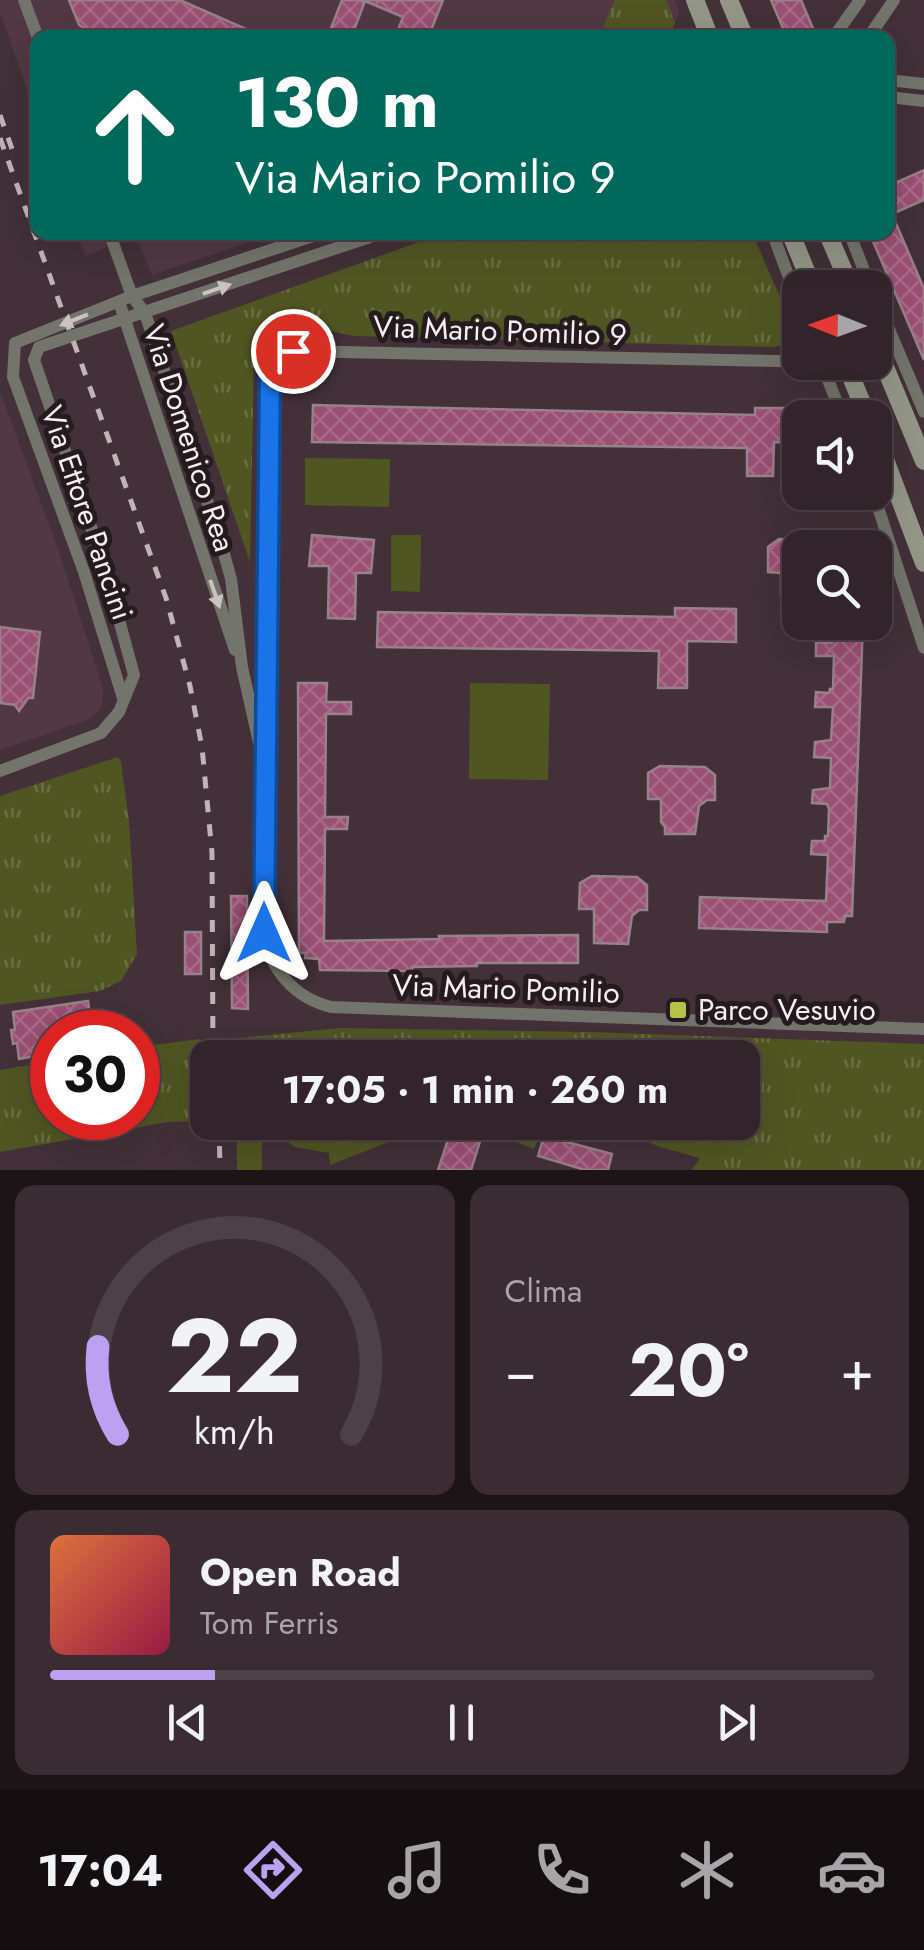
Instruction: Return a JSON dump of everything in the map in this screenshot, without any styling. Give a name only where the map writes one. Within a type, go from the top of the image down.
[{"type":"street","points":[[24,0],[35,30]]},
{"type":"street","points":[[695,0],[704,30]]},
{"type":"street","points":[[729,0],[742,30]]},
{"type":"street","points":[[839,30],[860,0]]},
{"type":"street","points":[[873,30],[894,0]]},
{"type":"street","points":[[895,81],[924,84]]},
{"type":"street","points":[[895,98],[924,101]]},
{"type":"street","name":"Via Domenico Rea","points":[[111,240],[125,299],[124,320],[242,667]]},
{"type":"street","points":[[125,299],[301,240]]},
{"type":"street","points":[[124,320],[362,240]]},
{"type":"street","points":[[775,240],[786,270]]},
{"type":"street","points":[[793,240],[806,270]]},
{"type":"street","points":[[830,240],[843,270]]},
{"type":"street","points":[[852,240],[865,270]]},
{"type":"street","name":"Via Domenico Rea","points":[[125,299],[145,313],[222,543],[232,580],[242,667]]},
{"type":"street","name":"Via Ettore Pancini","points":[[121,705],[84,572],[13,377],[15,343],[125,299]]},
{"type":"street","name":"Via Ettore Pancini","points":[[121,705],[134,675],[104,568],[34,360],[39,347],[124,320]]},
{"type":"street","points":[[892,336],[924,412]]},
{"type":"street","name":"Via Mario Pomilio 9","points":[[267,632],[270,373],[275,358],[283,353],[782,362]]},
{"type":"street","points":[[890,380],[924,461]]},
{"type":"street","points":[[892,478],[924,563]]},
{"type":"street","points":[[880,510],[924,648]]},
{"type":"street","points":[[242,667],[258,654],[267,632]]},
{"type":"street","name":"Via Mario Pomilio","points":[[267,632],[266,944],[287,982],[320,1004],[346,1009],[924,1029]]},
{"type":"street","name":"Via Mario Pomilio","points":[[242,667],[266,794]]},
{"type":"street","points":[[0,771],[101,733],[121,705]]},
{"type":"shaded area","points":[[0,0],[675,0],[680,13],[671,30],[30,30],[30,99],[0,12]]},
{"type":"shaded area","points":[[79,240],[126,240],[85,256]]},
{"type":"shaded area","points":[[138,240],[254,240],[152,275]]},
{"type":"shaded area","points":[[0,391],[58,549],[103,688],[103,699],[100,710],[90,719],[0,750]]},
{"type":"green space","points":[[615,0],[666,0],[675,23],[672,30],[602,30]]},
{"type":"green space","points":[[425,240],[755,240],[782,301],[782,345],[354,336],[312,328],[273,334],[254,355],[250,562],[171,331]]},
{"type":"green space","points":[[305,458],[390,459],[389,507],[305,505]]},
{"type":"green space","points":[[391,535],[421,535],[420,592],[391,591]]},
{"type":"green space","points":[[470,683],[550,684],[548,780],[469,779]]},
{"type":"green space","points":[[118,757],[129,821],[137,954],[121,981],[100,991],[0,1005],[0,796]]},
{"type":"green space","points":[[340,1028],[924,1044],[924,1170],[692,1170],[700,1158],[645,1140],[760,1140],[760,1040],[238,1038]]},
{"type":"green space","points":[[190,1040],[190,1121],[160,1123],[160,1044]]},
{"type":"green space","points":[[30,1065],[30,1140],[67,1140],[0,1152],[0,1070]]},
{"type":"green space","points":[[237,1140],[262,1140],[262,1170],[237,1170]]},
{"type":"green space","points":[[285,1140],[394,1140],[330,1165],[329,1153],[295,1147]]},
{"type":"green space","points":[[511,1140],[538,1140],[534,1149]]},
{"type":"building","points":[[69,0],[180,0],[248,30],[87,30],[79,25]]},
{"type":"building","points":[[342,0],[443,0],[431,30],[398,30],[403,17],[365,1],[354,30],[330,30]]},
{"type":"building","points":[[771,0],[801,0],[814,30],[784,30]]},
{"type":"building","points":[[924,170],[924,200],[895,213],[895,183]]},
{"type":"building","points":[[895,221],[924,289],[924,360],[892,286],[892,270],[885,270],[872,240],[895,240]]},
{"type":"building","points":[[313,405],[755,415],[755,408],[782,408],[782,442],[774,442],[773,476],[747,476],[747,448],[312,442]]},
{"type":"building","points":[[312,535],[374,540],[371,573],[356,573],[355,619],[328,618],[329,566],[309,566]]},
{"type":"building","points":[[782,539],[782,599],[781,573],[768,572],[768,547]]},
{"type":"building","points":[[675,608],[736,609],[736,642],[687,641],[687,688],[658,688],[659,651],[377,647],[378,612],[675,617]]},
{"type":"building","points":[[0,627],[40,632],[33,698],[28,698],[19,711],[15,705],[0,703]]},
{"type":"building","points":[[862,640],[852,916],[845,916],[844,922],[827,922],[827,932],[699,928],[700,897],[826,901],[828,855],[811,854],[812,841],[825,841],[828,836],[827,804],[812,803],[813,790],[830,788],[831,758],[814,757],[815,742],[831,740],[833,707],[815,707],[816,692],[829,693],[833,689],[834,656],[816,656],[816,642]]},
{"type":"building","points":[[298,683],[327,683],[326,702],[351,702],[351,714],[326,714],[325,817],[348,817],[347,829],[325,829],[324,941],[578,935],[578,963],[477,963],[412,967],[412,971],[320,970],[319,959],[305,958],[306,953],[299,953]]},
{"type":"building","points":[[660,766],[705,767],[715,775],[715,800],[699,806],[695,834],[665,834],[661,799],[648,799],[648,773]]},
{"type":"building","points":[[592,876],[637,877],[647,885],[647,910],[632,916],[628,944],[594,943],[594,909],[579,909],[580,883]]},
{"type":"building","points":[[231,896],[247,896],[248,1009],[232,1008]]},
{"type":"building","points":[[185,932],[201,932],[201,974],[185,974]]},
{"type":"building","points":[[88,1001],[89,1010],[30,1010],[30,1057],[19,1059],[11,1030],[15,1030],[13,1012]]},
{"type":"building","points":[[448,1140],[480,1140],[471,1170],[438,1170]]},
{"type":"building","points":[[543,1140],[559,1140],[612,1154],[608,1170],[585,1170],[538,1156]]},
{"type":"railway","points":[[0,115],[12,149]]},
{"type":"railway","points":[[0,138],[30,221]]},
{"type":"railway","points":[[37,240],[166,598],[190,686],[202,747],[212,853],[213,1040]]},
{"type":"railway","points":[[219,1140],[220,1170]]},
{"type":"place","name":"Parco Vesuvio","points":[[678,1010]]},
{"type":"route","points":[[264,933],[270,373],[275,358],[293,351]]}]
